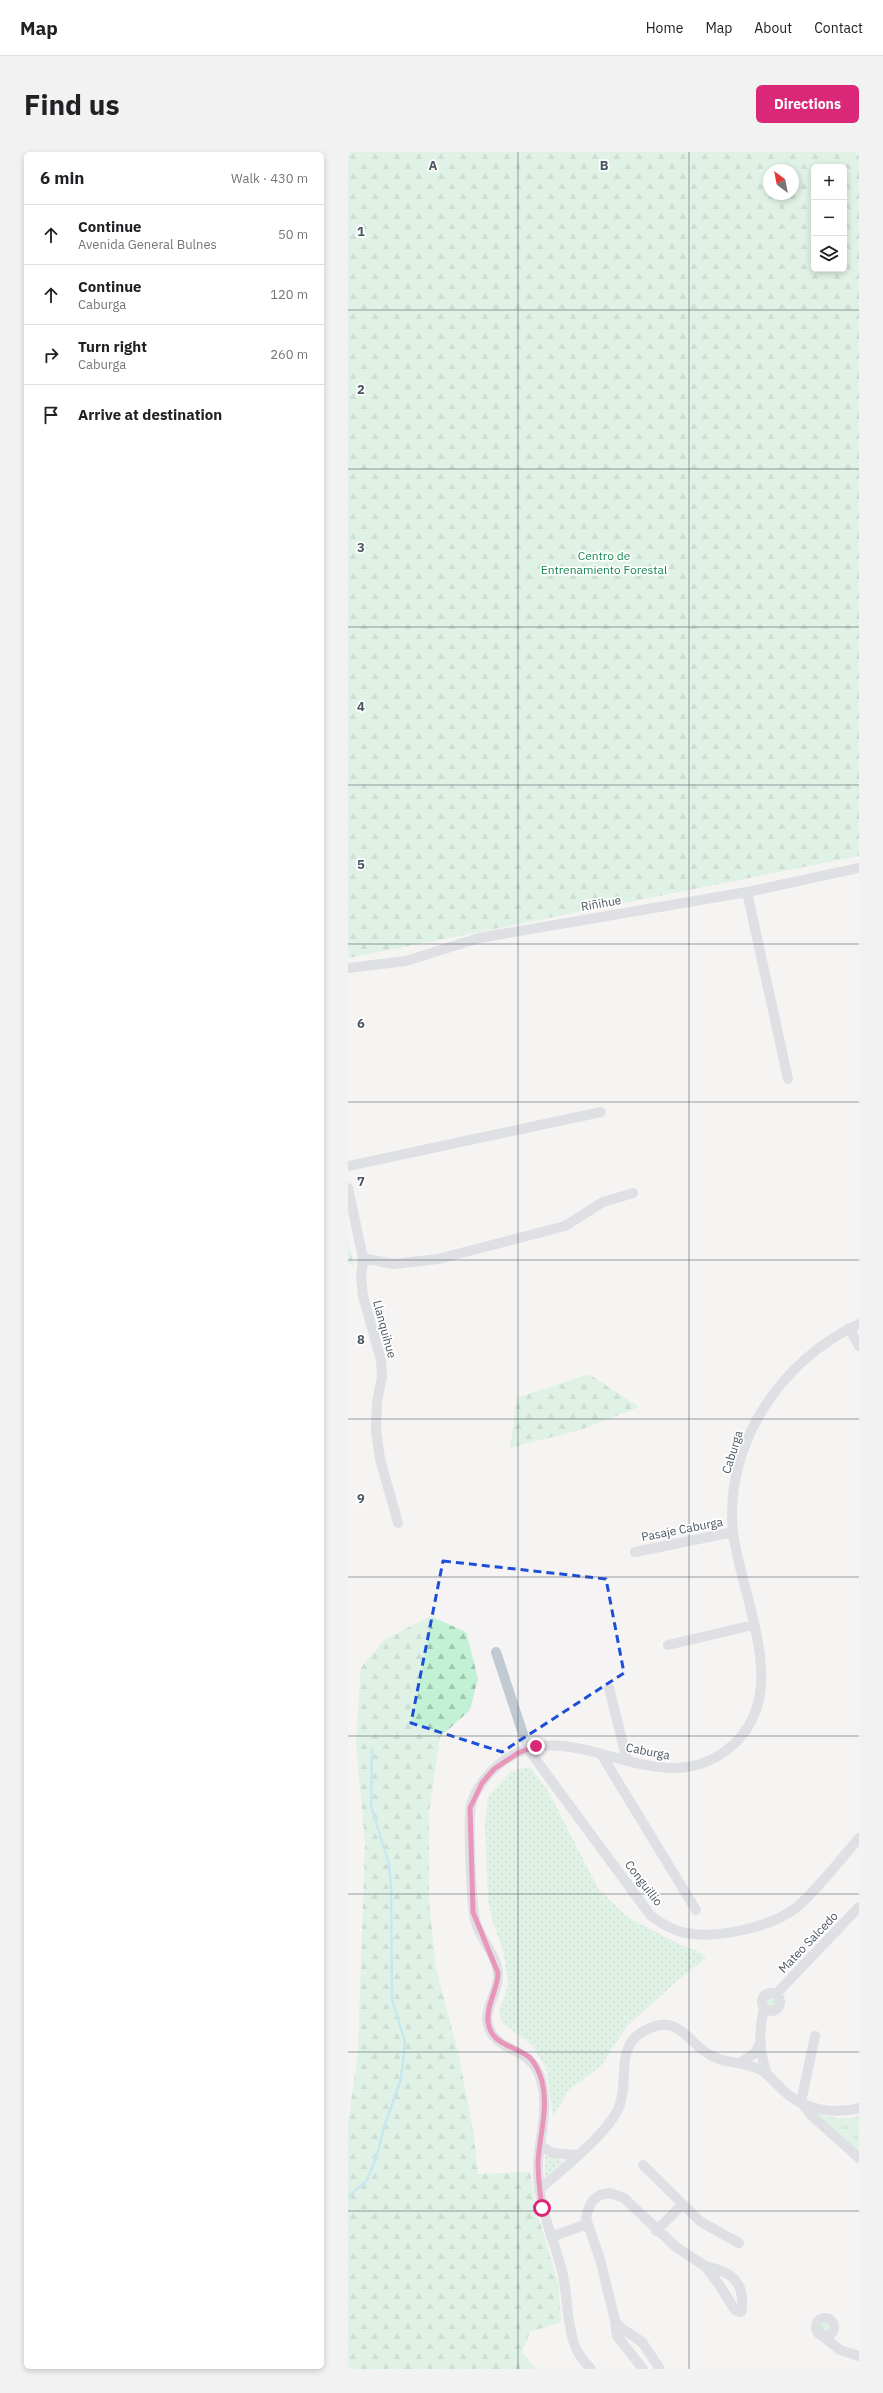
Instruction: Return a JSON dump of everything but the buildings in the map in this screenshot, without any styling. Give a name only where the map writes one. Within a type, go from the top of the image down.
[{"type":"street","name":"Riñihue","points":[[348,968],[406,961],[479,938],[747,892],[859,868]]},
{"type":"street","points":[[747,892],[788,1079]]},
{"type":"street","points":[[348,1166],[600,1112]]},
{"type":"street","name":"Llanquihue","points":[[348,1188],[363,1258],[361,1278],[363,1296],[381,1360],[382,1377],[377,1402],[376,1431],[380,1459],[398,1523]]},
{"type":"street","points":[[363,1258],[393,1264],[438,1259],[564,1226],[603,1202],[633,1193]]},
{"type":"street","name":"Caburga","points":[[591,2369],[576,2350],[562,2268],[544,2219],[539,2190],[538,2162],[545,2106],[542,2082],[529,2057],[506,2047],[494,2036],[489,2027],[488,2014],[497,1983],[498,1973],[473,1912],[470,1808],[482,1783],[494,1769],[509,1757],[528,1749],[545,1745],[563,1745],[669,1769],[689,1767],[708,1761],[735,1743],[754,1717],[761,1692],[762,1676],[753,1625],[733,1532],[733,1503],[737,1474],[746,1445],[758,1417],[775,1390],[796,1367],[817,1348],[849,1328],[859,1324]]},
{"type":"street","points":[[849,1328],[859,1346]]},
{"type":"street","name":"Pasaje Caburga","points":[[635,1552],[733,1532]]},
{"type":"street","points":[[668,1645],[753,1625]]},
{"type":"street","name":"Conguillio","points":[[496,1652],[528,1749],[651,1916],[664,1925],[678,1931],[695,1934],[736,1931],[761,1925],[786,1914],[798,1906],[859,1838]]},
{"type":"street","points":[[609,1688],[627,1760]]},
{"type":"street","points":[[601,1754],[696,1910]]},
{"type":"street","name":"Mateo Salcedo","points":[[767,2074],[760,2043],[760,2025],[764,2009],[771,2012],[779,2007],[780,1999],[776,1994],[859,1907]]},
{"type":"street","points":[[539,2190],[604,2130],[617,2113],[623,2092],[624,2061],[627,2049],[633,2039],[644,2030],[657,2026],[677,2028],[687,2033],[710,2056],[759,2069],[767,2074],[791,2097],[801,2102],[821,2110],[831,2111],[859,2108]]},
{"type":"street","points":[[815,2036],[801,2102],[811,2115],[859,2158]]},
{"type":"street","points":[[740,2063],[755,2053],[760,2043]]},
{"type":"street","points":[[541,2146],[553,2153],[576,2156]]},
{"type":"street","points":[[643,2165],[682,2204],[710,2228],[739,2243]]},
{"type":"street","points":[[643,2369],[617,2336],[615,2320],[600,2259],[587,2224],[586,2214],[592,2201],[600,2195],[610,2193],[624,2198],[656,2231],[676,2247],[705,2266],[719,2270],[738,2282],[741,2290],[741,2312],[734,2310],[720,2286],[705,2266]]},
{"type":"street","points":[[656,2231],[682,2204]]},
{"type":"street","points":[[550,2237],[587,2224]]},
{"type":"street","points":[[838,2348],[834,2326],[827,2318],[820,2319],[816,2328],[820,2334],[838,2348],[859,2356]]},
{"type":"street","points":[[615,2320],[621,2328],[642,2342],[660,2369]]},
{"type":"street","points":[[820,2334],[828,2335],[834,2326]]},
{"type":"highlighted area","points":[[443,1561],[606,1579],[624,1673],[502,1752],[411,1723]]},
{"type":"green space","name":"Centro de Entrenamiento Forestal","points":[[348,152],[859,152],[859,856],[348,958]]},
{"type":"green space","points":[[348,1242],[354,1266],[348,1263]]},
{"type":"green space","points":[[589,1374],[639,1407],[580,1430],[510,1448],[517,1398]]},
{"type":"green space","points":[[430,1616],[466,1632],[478,1678],[470,1710],[440,1737],[429,1813],[429,1901],[436,1968],[459,2056],[474,2136],[478,2174],[530,2172],[536,2209],[559,2286],[561,2322],[530,2332],[522,2352],[536,2369],[348,2369],[348,2123],[358,2053],[365,1843],[356,1742],[361,1667],[384,1640]]},
{"type":"green space","points":[[530,1767],[547,1789],[599,1890],[629,1918],[679,1944],[698,1951],[706,1958],[677,1981],[626,2027],[601,2066],[569,2090],[553,2116],[546,2068],[533,2046],[502,2022],[499,2012],[508,1985],[504,1953],[493,1923],[488,1900],[485,1825],[488,1797],[511,1771]]},
{"type":"green space","points":[[771,1994],[777,1996],[779,2002],[777,2008],[771,2010],[765,2008],[763,2002],[765,1996]]},
{"type":"green space","points":[[809,2110],[834,2118],[859,2116],[859,2153]]},
{"type":"green space","points":[[547,2154],[563,2161],[546,2177],[545,2156]]},
{"type":"green space","points":[[825,2320],[830,2322],[832,2327],[830,2332],[825,2334],[820,2332],[818,2327],[820,2322]]},
{"type":"waterway","points":[[348,2197],[367,2180],[377,2156],[384,2127],[401,2079],[405,2042],[392,2000],[391,1887],[389,1864],[371,1806],[372,1750]]},
{"type":"route","points":[[536,1746],[509,1757],[494,1769],[477,1791],[470,1808],[473,1912],[478,1929],[495,1963],[498,1973],[497,1983],[488,2014],[489,2027],[494,2036],[506,2047],[529,2057],[542,2082],[545,2106],[538,2162],[539,2190],[542,2208]]}]
